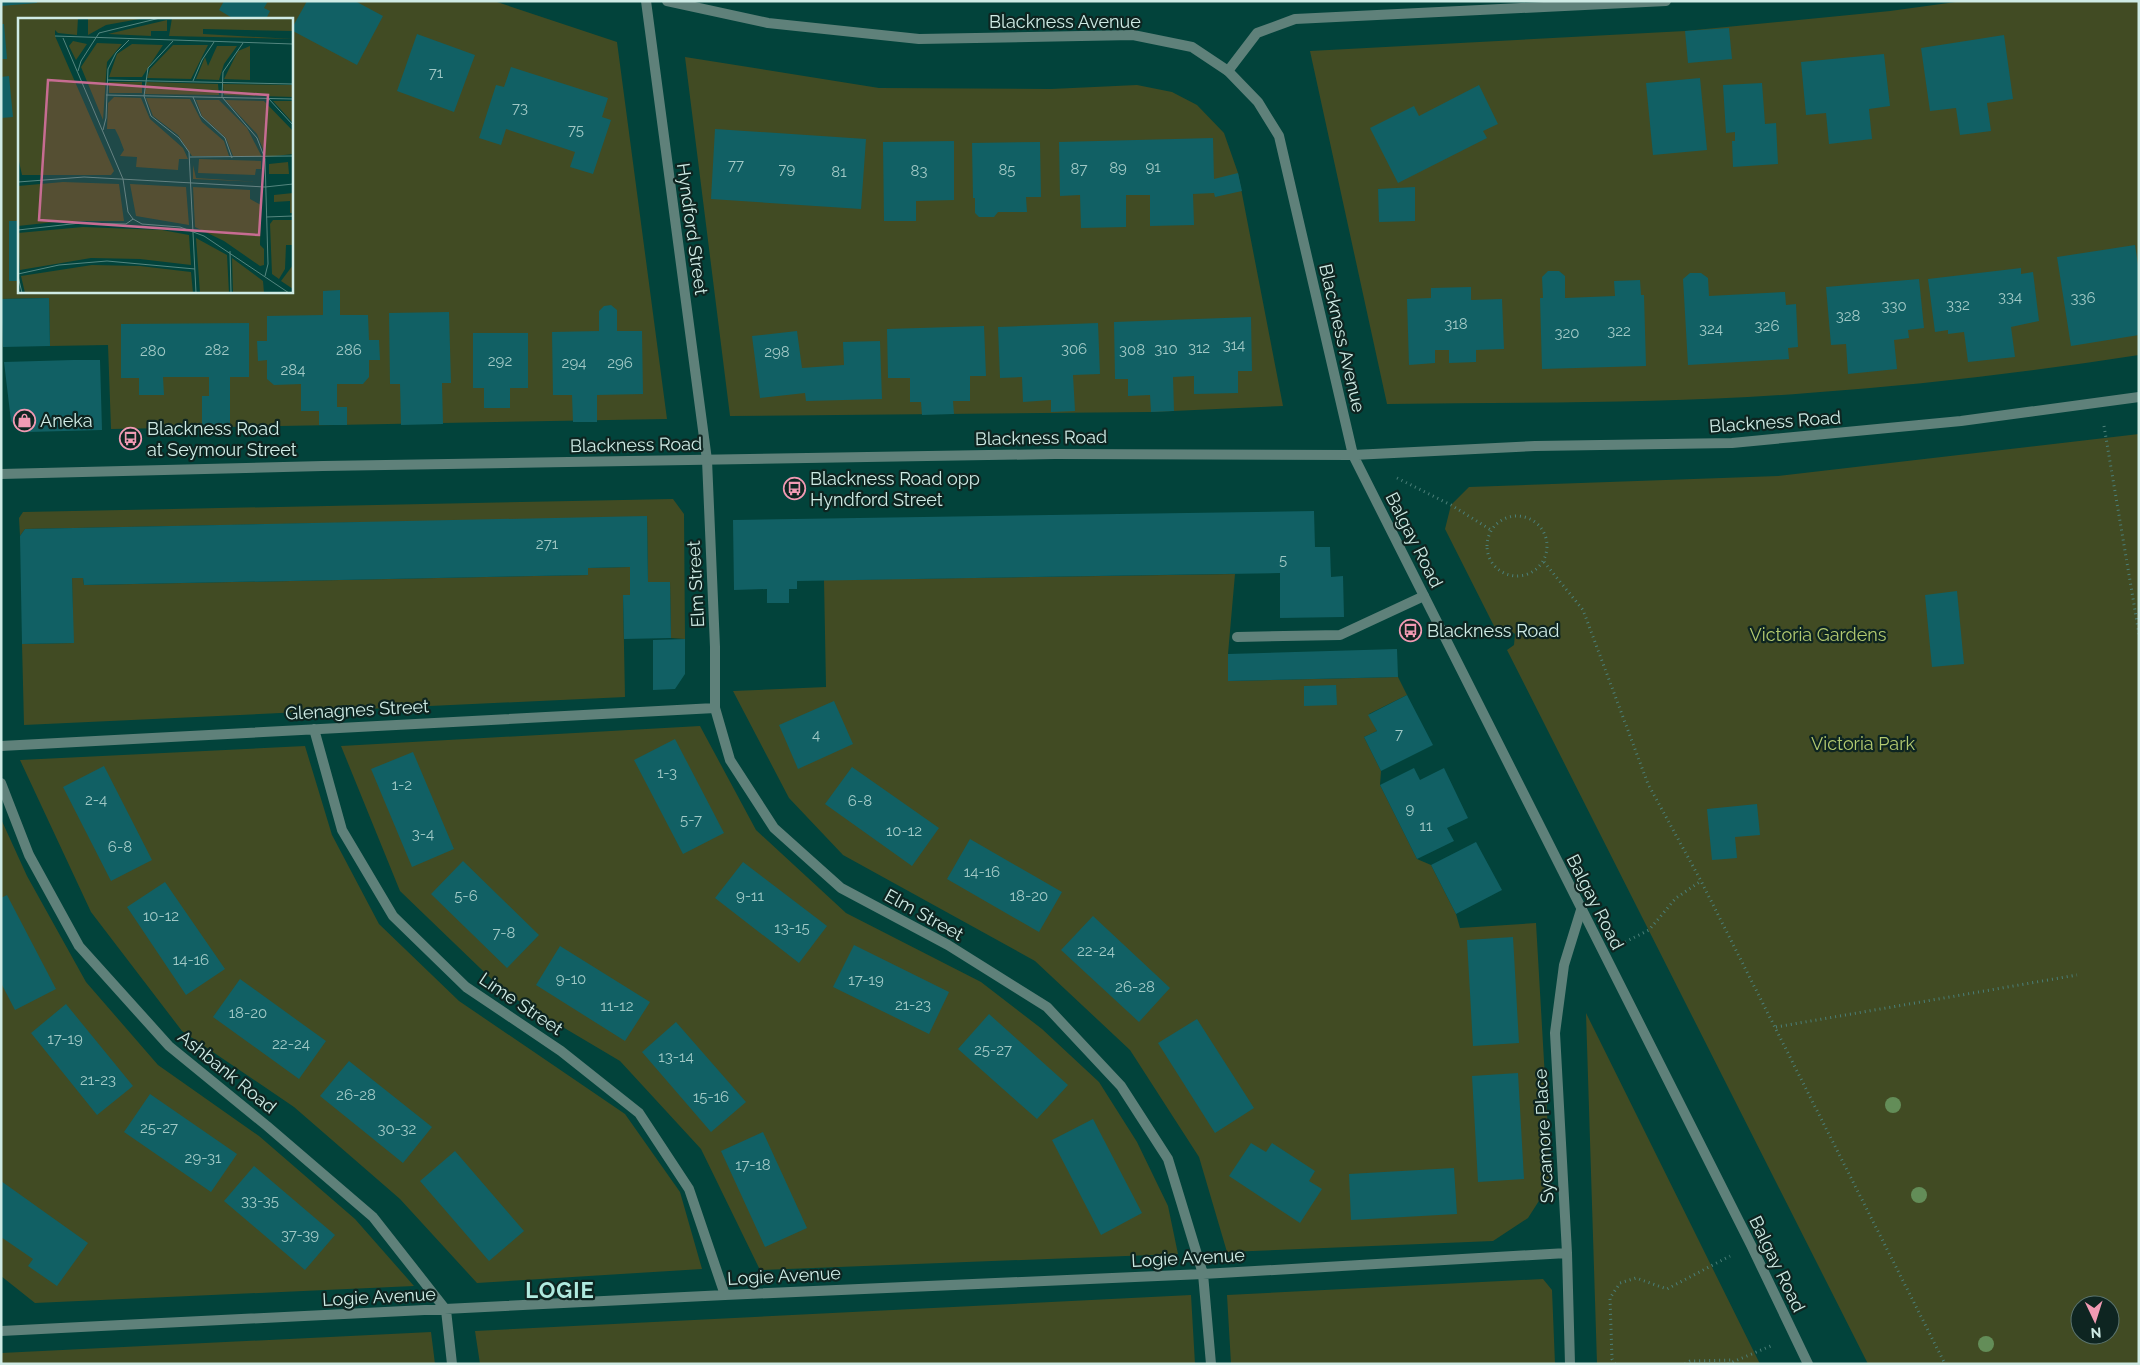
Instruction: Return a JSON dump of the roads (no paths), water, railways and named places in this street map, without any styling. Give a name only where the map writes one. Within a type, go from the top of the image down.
[{"type":"street","name":"Hyndford Street","points":[[646,1],[707,460]]},
{"type":"street","name":"Blackness Avenue","points":[[667,1],[768,24],[918,39],[1133,36],[1192,47],[1228,71],[1258,102],[1279,136],[1353,455]]},
{"type":"street","points":[[1228,71],[1257,33],[1295,19],[1666,1]]},
{"type":"street","name":"Blackness Road","points":[[1,474],[322,466],[1055,454],[1353,455],[1535,446],[1732,443],[1942,423],[2100,403],[2139,396]]},
{"type":"street","name":"Balgay Road","points":[[1353,455],[1751,1245],[1808,1364]]},
{"type":"street","name":"Elm Street","points":[[707,460],[715,646],[715,708],[730,760],[774,828],[841,888],[948,945],[1046,1008],[1121,1086],[1168,1158],[1203,1274],[1211,1364]]},
{"type":"street","points":[[1237,637],[1340,635],[1424,596]]},
{"type":"street","name":"Glenagnes Street","points":[[1,746],[715,708]]},
{"type":"street","name":"Lime Street","points":[[314,729],[342,830],[393,916],[466,987],[561,1051],[639,1113],[689,1189],[725,1295]]},
{"type":"street","name":"Ashbank Road","points":[[1,783],[29,855],[79,946],[169,1046],[374,1217],[446,1310]]},
{"type":"street","name":"Sycamore Place","points":[[1570,1364],[1568,1253],[1555,1033],[1564,965],[1582,910]]},
{"type":"street","name":"Logie Avenue","points":[[1,1331],[725,1295],[1203,1274],[1568,1253]]},
{"type":"street","points":[[446,1310],[452,1364]]},
{"type":"place","name":"Aneka","points":[[24,421]]},
{"type":"place","name":"Blackness Road at Seymour Street","points":[[131,439]]},
{"type":"place","name":"Blackness Road opp Hyndford Street","points":[[794,489]]},
{"type":"place","name":"Blackness Road","points":[[1411,631]]},
{"type":"district","name":"LOGIE","points":[[560,1290]]},
{"type":"park label","name":"Victoria Gardens","points":[[1818,635]]},
{"type":"park label","name":"Victoria Park","points":[[1863,744]]}]
